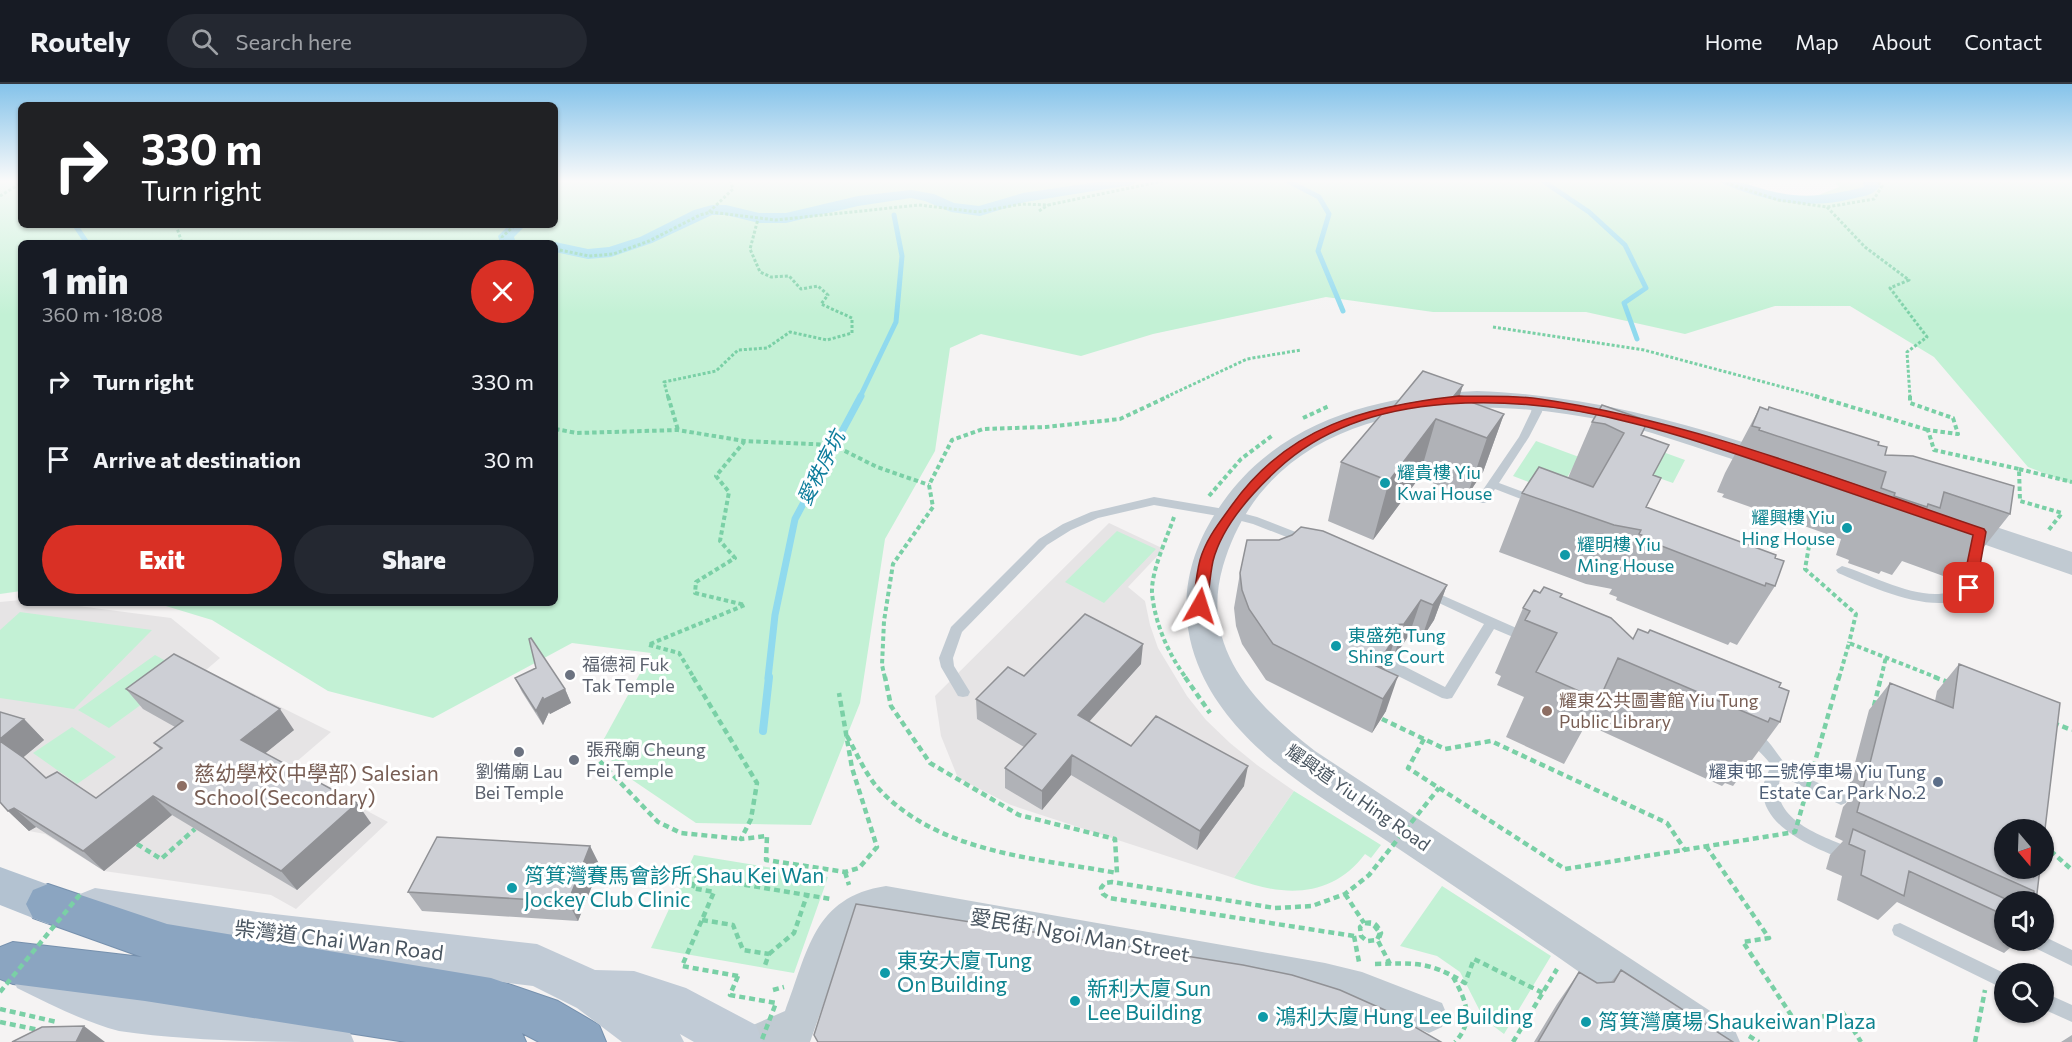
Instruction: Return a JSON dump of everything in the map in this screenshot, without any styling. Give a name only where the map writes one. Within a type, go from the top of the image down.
[{"type":"highway","points":[[65,898],[156,962],[484,1034],[502,1042]]},
{"type":"highway","points":[[4,970],[156,962],[471,995],[510,1005],[542,1017],[582,1042]]},
{"type":"main road","name":"柴灣道 Chai Wan Road","points":[[0,886],[65,898],[93,907],[257,933],[537,965],[585,989],[660,1042]]},
{"type":"main road","points":[[4,970],[119,1008],[330,1042]]},
{"type":"main road","points":[[596,1042],[585,989],[636,992],[667,1002],[739,1042]]},
{"type":"street","name":"耀興道 Yiu Hing Road","points":[[1733,1039],[1573,943],[1316,773],[1251,717],[1232,695],[1218,671],[1202,625],[1202,584],[1206,561],[1215,538],[1230,514],[1253,485],[1286,454],[1317,435],[1360,417],[1408,405],[1459,399],[1538,402],[1632,419],[1703,439],[1809,474]]},
{"type":"street","points":[[1927,514],[2072,564]]},
{"type":"street","name":"愛民街 Ngoi Man Street","points":[[759,1042],[796,1032],[830,938],[839,923],[852,911],[868,903],[886,901],[1325,980],[1362,989],[1429,1015]]},
{"type":"lane","points":[[1482,500],[1532,424],[1538,410],[1538,402]]},
{"type":"lane","points":[[1492,484],[1552,507]]},
{"type":"lane","points":[[963,692],[948,667],[946,658],[956,630],[1043,542],[1067,527],[1095,515],[1154,501],[1179,504],[1257,521],[1318,545]]},
{"type":"lane","points":[[1842,570],[1920,597],[1957,595],[1965,592],[1971,583],[1980,532]]},
{"type":"lane","points":[[1416,588],[1535,641]]},
{"type":"lane","points":[[1389,665],[1447,694],[1492,622]]},
{"type":"lane","points":[[1739,730],[1762,744],[1778,765],[1796,779],[1841,799]]},
{"type":"lane","points":[[1778,765],[1770,792],[1771,804],[1780,816],[1794,828],[1868,863]]},
{"type":"lane","points":[[1900,930],[1994,976]]},
{"type":"lane","points":[[2054,949],[2072,957]]},
{"type":"lane","points":[[2054,1005],[2072,1014]]},
{"type":"path","points":[[558,250],[589,256],[612,254],[649,241],[681,226]]},
{"type":"path","points":[[678,430],[664,382],[716,371],[738,350],[767,348],[790,332],[827,340],[852,333],[852,318],[821,304],[828,295],[818,286],[801,289],[789,276],[771,278],[760,272],[750,249],[756,226]]},
{"type":"path","points":[[1493,327],[1644,350],[1779,385],[1928,430],[1958,434],[1953,418],[1910,403],[1907,352],[1927,337],[1890,288],[1909,280],[1881,262],[1843,226]]},
{"type":"path","points":[[502,240],[502,237],[511,228]]},
{"type":"path","points":[[846,736],[876,786],[911,818],[982,849],[1117,873],[1115,839],[1019,815],[930,763],[891,706],[882,665],[884,621],[893,564],[933,507],[929,485],[952,440],[983,429],[1046,427],[1120,419],[1247,359],[1301,351]]},
{"type":"path","points":[[1297,421],[1335,404]]},
{"type":"path","points":[[558,430],[577,433],[678,430],[744,441],[832,445],[877,467],[929,485]]},
{"type":"path","points":[[1211,714],[1169,654],[1159,625],[1152,591],[1159,559],[1179,504],[1209,496],[1241,459],[1257,445],[1281,430]]},
{"type":"path","points":[[1928,430],[1934,450],[2072,482]]},
{"type":"path","points":[[741,839],[751,819],[757,783],[679,653],[648,645],[745,605],[695,593],[696,582],[735,558],[720,541],[729,492],[716,476],[744,441]]},
{"type":"path","points":[[2019,469],[2020,501],[2062,513],[2041,540]]},
{"type":"path","points":[[1424,739],[1408,768],[1565,869],[1795,832],[1856,614],[1805,569],[1809,546]]},
{"type":"path","points":[[1849,643],[1952,683]]},
{"type":"path","points":[[1873,711],[1886,657]]},
{"type":"path","points":[[593,754],[658,822],[681,833],[741,839],[767,836],[766,860],[845,872],[859,868],[877,847],[852,768],[839,693]]},
{"type":"path","points":[[1382,719],[1445,749],[1491,741],[1668,823],[1685,850]]},
{"type":"path","points":[[2050,722],[2072,730]]},
{"type":"path","points":[[1359,962],[1354,936],[1109,898],[1103,894],[1101,888],[1105,883],[1112,882],[1275,908],[1312,906],[1345,894],[1369,875],[1439,788]]},
{"type":"path","points":[[1413,808],[1423,815]]},
{"type":"path","points":[[136,844],[160,859],[195,830]]},
{"type":"path","points":[[1385,842],[1395,848]]},
{"type":"path","points":[[1706,846],[1769,938],[1743,942],[1795,1022],[1843,1013],[1861,1042]]},
{"type":"path","points":[[2054,854],[2072,870]]},
{"type":"path","points":[[845,872],[849,885]]},
{"type":"path","points":[[759,1042],[776,1003],[730,995],[738,976],[682,966],[714,892],[692,888],[697,877],[833,900]]},
{"type":"path","points":[[1345,894],[1364,923],[1370,923],[1378,928],[1379,938],[1373,942],[1360,936],[1359,926],[1364,922],[1371,922],[1379,928],[1381,933],[1378,941],[1390,964]]},
{"type":"path","points":[[764,968],[769,954],[794,933],[807,895]]},
{"type":"path","points":[[4,970],[65,898]]},
{"type":"path","points":[[702,920],[733,925],[743,950],[769,954]]},
{"type":"path","points":[[1465,983],[1474,959],[1543,993]]},
{"type":"path","points":[[1513,1042],[1559,967]]},
{"type":"path","points":[[1451,974],[1469,1011],[1465,1034],[1455,1042]]},
{"type":"path","points":[[1975,1042],[1984,994]]},
{"type":"path","points":[[0,1010],[53,1025]]},
{"type":"path","points":[[0,1022],[68,1024]]},
{"type":"path","points":[[1733,1039],[1759,1042]]},
{"type":"shaded area","points":[[1109,523],[1164,549],[1128,587],[1145,601],[1158,648],[1187,696],[1206,720],[1230,743],[1294,791],[1234,878],[1011,805],[958,778],[941,736],[935,696]]},
{"type":"shaded area","points":[[18,600],[18,606],[78,606],[171,618],[220,658],[206,670],[331,732],[288,769],[388,822],[296,909],[271,895],[104,871],[45,834],[29,831],[0,800],[0,602]]},
{"type":"green space","points":[[0,226],[18,226],[18,228],[558,228],[558,226],[2072,226],[2072,484],[2028,467],[1934,357],[1850,306],[1775,306],[1685,334],[1586,312],[1433,312],[1326,297],[1153,334],[1081,356],[981,334],[950,348],[935,451],[885,539],[860,703],[811,825],[696,823],[628,777],[599,748],[651,653],[572,643],[433,718],[328,691],[212,620],[166,606],[558,606],[558,240],[18,240],[18,591],[0,594]]},
{"type":"green space","points":[[1602,430],[1685,460],[1673,483],[1588,453]]},
{"type":"green space","points":[[1536,441],[1579,457],[1558,493],[1513,476]]},
{"type":"green space","points":[[1117,531],[1156,549],[1104,603],[1065,582]]},
{"type":"green space","points":[[20,612],[152,630],[74,709],[0,698],[0,630]]},
{"type":"green space","points":[[155,655],[186,672],[109,728],[78,710]]},
{"type":"green space","points":[[72,727],[116,757],[77,784],[33,753]]},
{"type":"green space","points":[[1294,791],[1381,845],[1371,858],[1365,854],[1352,869],[1337,879],[1305,890],[1270,889],[1234,878]]},
{"type":"green space","points":[[694,855],[828,877],[794,973],[651,948]]},
{"type":"green space","points":[[1442,886],[1551,956],[1504,1034],[1484,1019],[1460,972],[1437,956],[1400,946]]},
{"type":"building","points":[[1423,371],[1463,385],[1454,396],[1504,414],[1487,438],[1436,419],[1389,481],[1341,462],[1386,409],[1391,410]]},
{"type":"building","points":[[1602,405],[1648,421],[1641,435],[1669,445],[1653,475],[1661,478],[1646,507],[1776,555],[1775,558],[1784,561],[1775,586],[1766,583],[1765,586],[1646,540],[1648,538],[1639,534],[1641,530],[1614,525],[1522,493],[1539,467],[1593,487],[1624,433],[1605,424],[1592,422]]},
{"type":"building","points":[[1760,407],[1768,410],[1769,407],[1879,442],[1878,445],[1887,447],[1885,455],[1913,456],[2014,486],[2010,514],[1944,492],[1940,508],[1928,504],[1927,507],[1894,496],[1895,493],[1881,488],[1886,472],[1752,426]]},
{"type":"building","points":[[1301,527],[1323,531],[1447,585],[1433,605],[1421,600],[1404,624],[1393,625],[1391,631],[1396,636],[1376,666],[1398,676],[1383,699],[1273,644],[1249,609],[1242,590],[1240,573],[1247,540],[1279,540],[1292,535]]},
{"type":"building","points":[[1544,587],[1562,594],[1560,597],[1611,618],[1633,639],[1638,629],[1648,633],[1650,630],[1781,683],[1779,687],[1789,691],[1780,722],[1770,718],[1768,722],[1618,658],[1599,700],[1536,672],[1557,633],[1525,620],[1530,611],[1523,608],[1534,590],[1540,593]]},
{"type":"building","points":[[1085,614],[1143,644],[1078,715],[1131,746],[1156,716],[1248,766],[1200,831],[1072,755],[1042,791],[1005,768],[1036,734],[976,699],[1008,667],[1024,676]]},
{"type":"building","points":[[531,638],[565,689],[543,700],[543,697],[536,711],[515,678],[536,668],[529,639]]},
{"type":"building","points":[[174,654],[280,709],[241,740],[357,803],[281,871],[153,796],[83,851],[14,808],[8,811],[0,802],[0,741],[46,778],[57,772],[96,798],[162,748],[154,743],[183,721],[126,689]]},
{"type":"building","points":[[1959,664],[2060,703],[2046,819],[1994,819],[1994,873],[1857,812],[1865,781],[1872,774],[1869,767],[1890,683],[1953,708]]},
{"type":"building","points":[[0,712],[24,719],[0,739]]},
{"type":"building","points":[[1853,829],[1994,894],[1994,910],[1909,871],[1904,896],[1861,875],[1865,851],[1849,844]]},
{"type":"building","points":[[437,837],[590,846],[568,902],[408,892]]},
{"type":"building","points":[[2007,879],[2039,879],[2037,891]]},
{"type":"building","points":[[856,904],[1243,965],[1292,975],[1340,990],[1387,1011],[1441,1042],[818,1042],[814,1035]]},
{"type":"building","points":[[1621,970],[1733,1042],[1538,1042],[1579,972],[1597,983],[1614,982]]},
{"type":"building","points":[[84,1026],[76,1042],[12,1042],[42,1027]]},
{"type":"waterway","points":[[558,248],[588,254],[611,252],[646,240],[674,226]]},
{"type":"waterway","name":"愛秩序坑","points":[[860,397],[896,322],[902,256],[896,226]]},
{"type":"waterway","points":[[1326,226],[1318,251],[1343,311]]},
{"type":"waterway","points":[[1604,226],[1625,245],[1646,288],[1624,303],[1637,339]]},
{"type":"waterway","points":[[77,228],[85,240]]},
{"type":"waterway","points":[[507,240],[506,236],[515,228]]},
{"type":"waterway","name":"愛秩序坑","points":[[768,678],[775,615],[795,519],[861,396]]},
{"type":"waterway","name":"愛秩序坑","points":[[763,731],[769,677]]},
{"type":"place","name":"耀貴樓 Yiu Kwai House","points":[[1385,483]]},
{"type":"place","name":"耀興樓 Yiu Hing House","points":[[1847,528]]},
{"type":"place","name":"耀明樓 Yiu Ming House","points":[[1565,555]]},
{"type":"place","name":"東盛苑 Tung Shing Court","points":[[1336,646]]},
{"type":"place","name":"福德祠 Fuk Tak Temple","points":[[570,675]]},
{"type":"place","name":"耀東公共圖書館 Yiu Tung Public Library","points":[[1547,711]]},
{"type":"place","name":"劉備廟 Lau Bei Temple","points":[[519,752]]},
{"type":"place","name":"張飛廟 Cheung Fei Temple","points":[[574,760]]},
{"type":"place","name":"耀東邨二號停車場 Yiu Tung Estate Car Park No.2","points":[[1938,782]]},
{"type":"place","name":"慈幼學校(中學部) Salesian School(Secondary)","points":[[182,786]]},
{"type":"place","name":"筲箕灣賽馬會診所 Shau Kei Wan Jockey Club Clinic","points":[[512,888]]},
{"type":"place","name":"東安大廈 Tung On Building","points":[[885,973]]},
{"type":"place","name":"新利大廈 Sun Lee Building","points":[[1075,1001]]},
{"type":"place","name":"鴻利大廈 Hung Lee Building","points":[[1263,1017]]},
{"type":"place","name":"筲箕灣廣場 Shaukeiwan Plaza","points":[[1586,1022]]},
{"type":"route","points":[[1200,606],[1206,561],[1215,538],[1238,502],[1286,454],[1317,435],[1360,417],[1408,405],[1459,399],[1538,402],[1595,410],[1632,419],[1722,445],[1980,532],[1969,588]]}]
